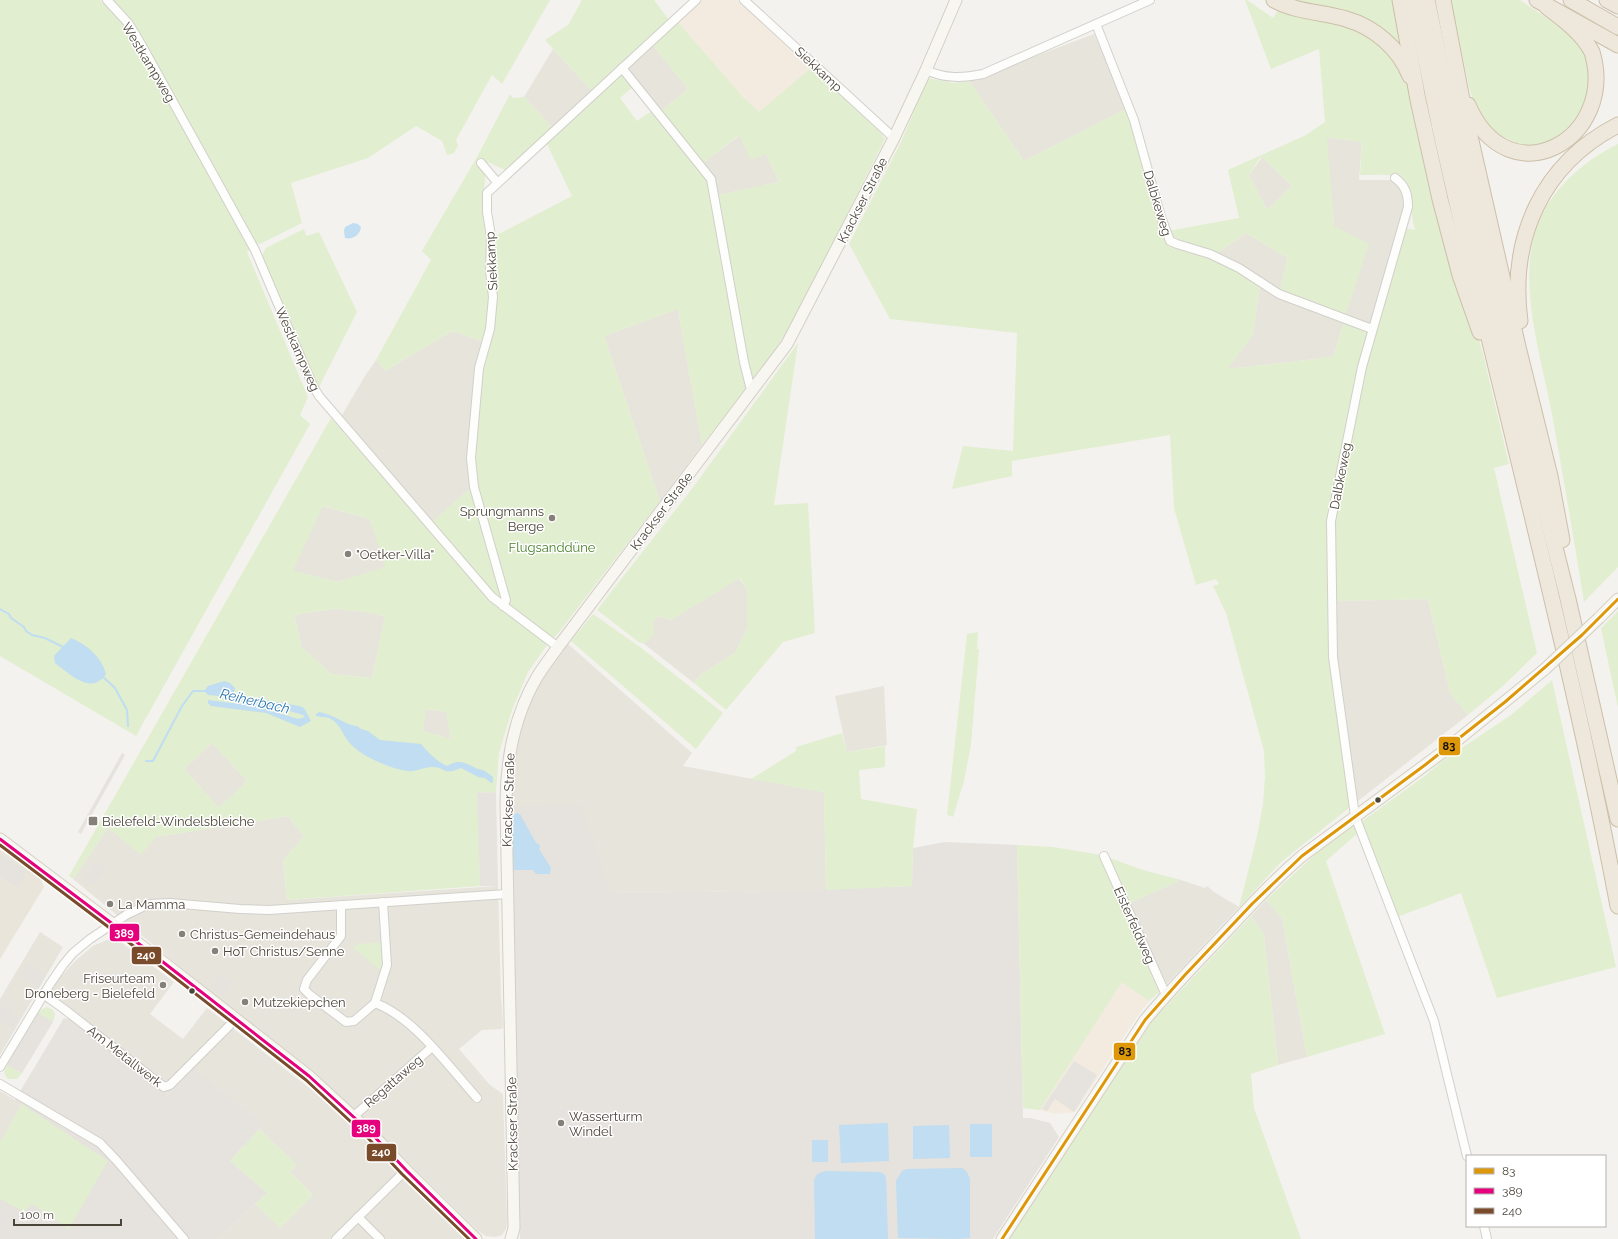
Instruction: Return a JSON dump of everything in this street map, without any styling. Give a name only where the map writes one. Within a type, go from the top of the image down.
[{"type":"highway","points":[[1274,0],[1297,8],[1346,19],[1364,26],[1382,37],[1407,68],[1418,100]]},
{"type":"highway","points":[[1400,0],[1418,100],[1440,199],[1460,275],[1503,394]]},
{"type":"highway","points":[[1414,0],[1444,146],[1577,706],[1601,815],[1618,906]]},
{"type":"highway","points":[[1427,0],[1457,143],[1505,348],[1568,599],[1618,819]]},
{"type":"highway","points":[[1443,0],[1464,110],[1560,521],[1567,574],[1568,599]]},
{"type":"highway","points":[[1571,0],[1618,27]]},
{"type":"highway","points":[[1607,0],[1618,6]]},
{"type":"highway","points":[[1459,82],[1474,117],[1481,129],[1502,146],[1513,150],[1537,153],[1562,146],[1575,139],[1586,128],[1595,110],[1599,98],[1600,79],[1591,51],[1584,40],[1574,28],[1542,3]]},
{"type":"highway","points":[[1542,3],[1618,45]]},
{"type":"highway","points":[[1529,390],[1518,293],[1520,257],[1526,232],[1542,194],[1561,168],[1588,143],[1602,133],[1618,125]]},
{"type":"street","name":"Westkampweg","points":[[107,0],[129,24],[141,44],[255,250],[313,386],[319,396],[486,591],[503,606],[558,647]]},
{"type":"street","name":"Siekkamp","points":[[503,606],[506,600],[474,487],[471,458],[479,368],[490,329],[493,298],[490,270],[491,236],[487,212],[487,193],[696,0]]},
{"type":"street","name":"Siekkamp","points":[[744,0],[894,138]]},
{"type":"street","name":"Krackser Straße","points":[[511,1239],[514,1228],[506,787],[510,748],[518,717],[536,677],[788,344],[894,138],[926,70],[956,0]]},
{"type":"street","points":[[926,70],[943,77],[965,78],[983,74],[1150,0]]},
{"type":"street","name":"Dalbkeweg","points":[[1096,24],[1134,120],[1161,216],[1170,241],[1210,254],[1239,268],[1279,294],[1372,329]]},
{"type":"street","points":[[622,68],[711,179],[744,362],[750,386],[753,390]]},
{"type":"street","points":[[481,163],[498,182]]},
{"type":"street","name":"Dalbkeweg","points":[[1396,178],[1403,185],[1406,191],[1408,207],[1362,367],[1331,521],[1333,657],[1355,816],[1434,1022],[1467,1155]]},
{"type":"street","points":[[1002,1239],[1145,1020],[1166,994],[1283,872],[1355,816],[1444,751],[1546,669],[1618,599]]},
{"type":"street","points":[[0,839],[309,1076],[354,1116],[476,1239]]},
{"type":"street","name":"Eisterfeldweg","points":[[1104,856],[1166,994]]},
{"type":"street","points":[[0,1067],[43,994],[73,953],[112,924],[142,906],[156,903],[186,903],[253,910],[507,894]]},
{"type":"street","points":[[341,905],[341,936],[307,980],[304,989],[346,1022],[354,1021],[375,1003],[387,965],[383,902]]},
{"type":"street","name":"Am Metallwerk","points":[[43,994],[164,1087],[170,1085],[236,1019]]},
{"type":"street","name":"Regattaweg","points":[[375,1003],[384,1007],[414,1028],[476,1098]]},
{"type":"street","name":"Regattaweg","points":[[354,1116],[432,1047]]},
{"type":"street","points":[[0,1084],[100,1143],[184,1239]]},
{"type":"street","points":[[336,1239],[406,1170]]},
{"type":"street","points":[[358,1217],[380,1239]]},
{"type":"street","points":[[1484,1227],[1487,1239]]},
{"type":"shaded area","points":[[700,0],[737,0],[811,68],[759,113],[743,97],[677,21]]},
{"type":"shaded area","points":[[1094,34],[1113,75],[1126,109],[1024,161],[969,81]]},
{"type":"shaded area","points":[[652,44],[688,89],[661,111],[626,68]]},
{"type":"shaded area","points":[[553,49],[592,91],[553,128],[524,97]]},
{"type":"shaded area","points":[[740,135],[766,154],[779,182],[718,195],[703,163]]},
{"type":"shaded area","points":[[1326,137],[1362,142],[1359,180],[1395,180],[1399,182],[1405,203],[1370,326],[1345,317],[1334,226]]},
{"type":"shaded area","points":[[1262,157],[1292,186],[1267,210],[1249,175]]},
{"type":"shaded area","points":[[1246,233],[1288,258],[1280,291],[1216,254]]},
{"type":"shaded area","points":[[1260,284],[1344,321],[1333,357],[1227,369],[1253,334]]},
{"type":"shaded area","points":[[678,309],[702,445],[660,501],[604,336]]},
{"type":"shaded area","points":[[452,331],[482,341],[477,363],[471,488],[432,522],[342,415],[376,360],[385,371]]},
{"type":"shaded area","points":[[322,506],[370,519],[386,567],[338,582],[292,571]]},
{"type":"shaded area","points":[[739,578],[747,590],[747,628],[736,652],[700,675],[694,683],[643,643],[645,643],[653,628],[653,622],[658,616],[671,620]]},
{"type":"shaded area","points":[[1428,599],[1450,693],[1468,715],[1358,801],[1356,801],[1335,657],[1335,601]]},
{"type":"shaded area","points":[[337,609],[366,612],[385,616],[372,678],[332,674],[302,648],[294,616],[304,613]]},
{"type":"shaded area","points":[[568,644],[692,753],[683,766],[824,792],[826,890],[740,893],[739,891],[700,892],[698,889],[695,889],[693,892],[609,893],[511,807],[515,748],[522,718],[541,680]]},
{"type":"shaded area","points":[[884,686],[887,745],[847,752],[835,696]]},
{"type":"shaded area","points":[[425,709],[447,712],[451,739],[423,731]]},
{"type":"shaded area","points":[[212,743],[247,781],[219,808],[184,769]]},
{"type":"shaded area","points":[[122,753],[125,755],[81,834],[78,832]]},
{"type":"shaded area","points":[[496,792],[498,886],[480,886],[477,793]]},
{"type":"shaded area","points":[[580,804],[610,893],[687,892],[698,889],[701,892],[740,891],[740,893],[912,886],[913,848],[945,842],[1017,845],[1023,1118],[1030,1118],[1050,1123],[1059,1137],[993,1239],[520,1239],[511,807]]},
{"type":"shaded area","points":[[575,808],[578,817],[570,821],[551,822],[550,809]]},
{"type":"shaded area","points":[[288,816],[304,837],[283,860],[287,900],[498,886],[503,1025],[502,1029],[482,1030],[459,1049],[490,1085],[503,1094],[507,1221],[506,1229],[502,1235],[495,1237],[486,1236],[478,1231],[356,1111],[73,879],[108,828],[156,837]]},
{"type":"shaded area","points":[[575,846],[579,846],[579,879],[590,879],[590,885],[576,884]]},
{"type":"shaded area","points":[[0,850],[40,878],[44,887],[0,959]]},
{"type":"shaded area","points":[[0,855],[27,870],[18,887],[0,877]]},
{"type":"shaded area","points":[[96,861],[106,869],[92,886],[82,879]]},
{"type":"shaded area","points":[[1181,880],[1205,888],[1207,886],[1239,907],[1165,986],[1128,904]]},
{"type":"shaded area","points":[[1266,900],[1282,918],[1307,1057],[1278,1065],[1264,934],[1251,916]]},
{"type":"shaded area","points":[[40,932],[63,947],[0,1055],[0,999]]},
{"type":"shaded area","points":[[114,937],[174,982],[150,1014],[183,1039],[207,1008],[349,1119],[466,1239],[217,1239],[255,1204],[280,1228],[313,1195],[290,1172],[297,1165],[259,1129],[263,1124],[194,1068],[167,1096],[72,1020],[44,1001],[56,982],[75,961],[93,946]]},
{"type":"shaded area","points":[[952,945],[953,964],[888,966],[888,947]]},
{"type":"shaded area","points":[[28,962],[46,974],[39,987],[20,976]]},
{"type":"shaded area","points":[[219,974],[232,982],[222,996],[210,987]]},
{"type":"shaded area","points":[[1122,982],[1149,1001],[1136,1018],[1075,1112],[1056,1114],[1040,1110]]},
{"type":"shaded area","points":[[5,1005],[14,1011],[13,1013],[20,1018],[13,1029],[0,1021],[0,1007],[3,1008]]},
{"type":"shaded area","points":[[38,1013],[53,1022],[22,1073],[7,1065]]},
{"type":"shaded area","points":[[64,1018],[72,1020],[159,1088],[167,1096],[194,1068],[263,1124],[230,1161],[267,1193],[217,1239],[0,1239],[0,1142],[22,1105],[15,1100]]},
{"type":"shaded area","points":[[1074,1061],[1097,1075],[1074,1112],[1055,1099],[1047,1111],[1042,1109]]},
{"type":"shaded area","points":[[194,1068],[263,1124],[245,1145],[174,1089]]},
{"type":"shaded area","points":[[0,1091],[22,1104],[0,1142]]},
{"type":"shaded area","points":[[499,1162],[504,1162],[505,1201],[500,1201]]},
{"type":"shaded area","points":[[139,1195],[169,1227],[161,1239],[113,1239]]},
{"type":"green space","points":[[0,0],[100,0],[126,27],[251,249],[247,252],[308,397],[300,415],[310,424],[136,736],[0,656]]},
{"type":"green space","points":[[112,0],[550,0],[502,84],[492,75],[456,140],[458,146],[454,153],[447,155],[442,141],[416,126],[368,158],[291,183],[302,223],[260,244],[255,243]]},
{"type":"green space","points":[[582,0],[654,0],[669,20],[592,91],[545,40],[568,25]]},
{"type":"green space","points":[[1245,0],[1273,18],[1280,7],[1350,25],[1386,48],[1404,73],[1409,87],[1483,354],[1509,464],[1494,468],[1537,653],[1504,685],[1468,715],[1450,693],[1428,599],[1335,601],[1334,523],[1365,371],[1404,228],[1415,230],[1412,219],[1408,186],[1405,181],[1394,176],[1360,175],[1362,142],[1327,137],[1334,226],[1369,244],[1345,317],[1280,291],[1288,258],[1246,233],[1216,254],[1172,239],[1168,231],[1239,218],[1228,170],[1306,135],[1325,122],[1319,49],[1271,69]],"holes":[[[1262,157],[1292,186],[1267,210],[1249,175],[1259,159]]]},
{"type":"green space","points":[[1287,0],[1395,0],[1404,51],[1389,34],[1369,21]]},
{"type":"green space","points":[[1451,0],[1520,0],[1561,27],[1580,46],[1590,63],[1592,81],[1575,130],[1542,145],[1524,146],[1503,137],[1486,126],[1476,110],[1469,87]]},
{"type":"green space","points":[[677,21],[743,97],[759,112],[811,68],[881,133],[885,139],[792,323],[767,362],[751,382],[718,195],[779,182],[766,154],[751,160],[739,135],[703,163],[661,111],[688,89],[652,44]]},
{"type":"green space","name":"Flugsanddüne","points":[[622,71],[634,86],[620,98],[637,121],[653,110],[709,180],[748,387],[702,445],[678,309],[604,336],[660,501],[553,638],[496,597],[432,522],[471,488],[477,363],[482,341],[452,331],[385,371],[376,360],[431,260],[422,251],[477,157],[510,94],[513,98],[524,97],[553,128],[507,171],[488,162],[485,181],[484,211],[493,237],[572,196],[546,142]]},
{"type":"green space","points":[[928,78],[953,83],[969,81],[1024,161],[1126,109],[1133,125],[1169,245],[1205,255],[1237,270],[1260,284],[1253,334],[1228,369],[1333,357],[1344,321],[1369,331],[1327,520],[1330,658],[1350,805],[1349,808],[1281,862],[1235,912],[1239,907],[1257,836],[1263,804],[1265,777],[1264,751],[1226,613],[1213,586],[1219,584],[1216,579],[1196,585],[1174,508],[1170,435],[1012,461],[1012,476],[952,489],[963,446],[1013,451],[1017,333],[890,319],[849,244],[902,140]]},
{"type":"green space","points":[[1618,144],[1618,567],[1584,602],[1552,414],[1533,319],[1529,270],[1532,246],[1538,224],[1544,211],[1560,187],[1581,167]]},
{"type":"green space","points":[[304,229],[306,236],[319,232],[357,312],[318,389],[261,257],[266,248]]},
{"type":"green space","points":[[798,343],[774,505],[808,503],[815,633],[783,642],[726,710],[694,683],[700,675],[736,652],[747,628],[747,590],[740,578],[671,620],[658,616],[653,622],[654,635],[645,643],[640,643],[597,610],[691,490]]},
{"type":"green space","points":[[331,418],[489,599],[546,642],[547,645],[528,672],[512,710],[499,753],[496,792],[478,793],[480,886],[287,900],[283,860],[304,837],[288,816],[156,837],[141,855],[108,828],[73,879],[69,876]],"holes":[[[323,506],[370,519],[385,567],[338,582],[293,571]],[[337,609],[366,612],[385,616],[372,678],[332,674],[302,648],[294,616],[304,613]],[[426,709],[446,712],[451,739],[423,731]],[[212,743],[247,781],[219,808],[184,769]]]},
{"type":"green space","points":[[1618,611],[1618,708],[1601,628]]},
{"type":"green space","points":[[593,614],[640,647],[723,713],[696,749],[571,641]]},
{"type":"green space","points":[[978,632],[977,649],[979,649],[971,745],[964,781],[953,817],[947,815],[967,634]]},
{"type":"green space","points":[[1552,680],[1616,967],[1497,998],[1461,893],[1397,917],[1361,822],[1426,775],[1441,762],[1511,715]]},
{"type":"green space","points":[[842,733],[847,752],[885,746],[885,767],[859,770],[861,799],[917,809],[913,848],[912,886],[826,890],[824,792],[751,779],[796,751],[796,747]]},
{"type":"green space","points":[[1354,823],[1358,833],[1326,861],[1385,1034],[1307,1057],[1282,918],[1266,900],[1323,847]]},
{"type":"green space","points":[[1017,845],[1053,847],[1101,855],[1162,990],[1149,1001],[1122,982],[1040,1110],[1023,1108]]},
{"type":"green space","points":[[1107,857],[1143,870],[1181,880],[1128,904]]},
{"type":"green space","points":[[1251,916],[1264,934],[1278,1065],[1251,1074],[1254,1108],[1301,1239],[1009,1239],[1152,1021]]},
{"type":"green space","points":[[383,942],[384,963],[382,971],[353,948],[357,944]]},
{"type":"green space","points":[[47,1007],[53,1010],[55,1015],[53,1022],[48,1019],[17,1071],[22,1073],[17,1079],[8,1079],[5,1074],[7,1065],[13,1068],[43,1016],[38,1013],[40,1010]]},
{"type":"green space","points":[[22,1104],[108,1161],[69,1229],[32,1204],[24,1212],[0,1199],[0,1142]]},
{"type":"green space","points":[[259,1129],[297,1165],[290,1172],[313,1195],[280,1228],[255,1204],[267,1193],[230,1161]]},
{"type":"water","points":[[353,223],[358,224],[361,227],[358,235],[353,238],[345,238],[345,227]]},
{"type":"water","points":[[71,638],[83,644],[93,652],[101,662],[106,674],[100,680],[94,683],[80,681],[55,663],[54,656]]},
{"type":"water","points":[[224,681],[230,683],[235,688],[233,699],[229,700],[219,696],[208,695],[204,691],[208,686]]},
{"type":"water","points":[[239,695],[299,706],[304,708],[311,721],[300,727],[266,713],[211,706],[208,703],[208,700],[257,706],[298,719],[305,717],[283,709],[245,703],[238,700],[236,697]]},
{"type":"water","points":[[319,712],[368,731],[380,740],[421,744],[443,764],[447,766],[458,762],[470,765],[483,770],[493,777],[493,782],[491,783],[485,778],[478,777],[461,768],[448,771],[437,767],[432,767],[408,771],[383,764],[360,752],[348,741],[339,726],[334,721],[316,716]]},
{"type":"water","points":[[517,813],[520,814],[536,843],[540,845],[539,849],[551,868],[550,874],[536,874],[533,870],[513,869],[512,816]]},
{"type":"water","points":[[888,1123],[889,1161],[841,1163],[839,1125]]},
{"type":"water","points":[[970,1124],[992,1124],[992,1157],[970,1157]]},
{"type":"water","points":[[949,1125],[950,1158],[913,1159],[913,1126]]},
{"type":"water","points":[[812,1140],[828,1140],[828,1162],[812,1162]]},
{"type":"water","points":[[962,1168],[967,1172],[970,1179],[970,1238],[898,1238],[896,1181],[902,1171],[907,1169]]},
{"type":"water","points":[[825,1171],[880,1172],[884,1174],[886,1178],[888,1239],[815,1239],[814,1180],[818,1174]]},
{"type":"waterway","name":"Reiherbach","points":[[0,609],[9,614],[11,618],[32,635],[45,638],[65,648]]},
{"type":"waterway","name":"Reiherbach","points":[[102,676],[115,688],[127,710],[128,726]]},
{"type":"waterway","name":"Reiherbach","points":[[146,761],[153,761],[182,706],[193,691],[207,691]]},
{"type":"transit line","name":"83","points":[[1002,1239],[1145,1020],[1252,904],[1302,856],[1425,765],[1505,702],[1582,635],[1618,599]]},
{"type":"transit line","name":"389","points":[[0,839],[163,962],[309,1076],[370,1132],[476,1239]]},
{"type":"transit line","name":"240","points":[[0,845],[160,966],[306,1080],[366,1136],[402,1174],[469,1239]]},
{"type":"place","name":"Sprungmanns Berge","points":[[552,518]]},
{"type":"place","name":"\"Oetker-Villa\"","points":[[348,554]]},
{"type":"place","name":"Bielefeld-Windelsbleiche","points":[[93,821]]},
{"type":"place","name":"La Mamma","points":[[110,904]]},
{"type":"place","name":"Christus-Gemeindehaus","points":[[182,934]]},
{"type":"place","name":"HoT Christus/Senne","points":[[215,951]]},
{"type":"place","name":"Friseurteam Droneberg - Bielefeld","points":[[163,985]]},
{"type":"place","name":"Mutzekiepchen","points":[[245,1002]]},
{"type":"place","name":"Wasserturm Windel","points":[[561,1123]]}]
